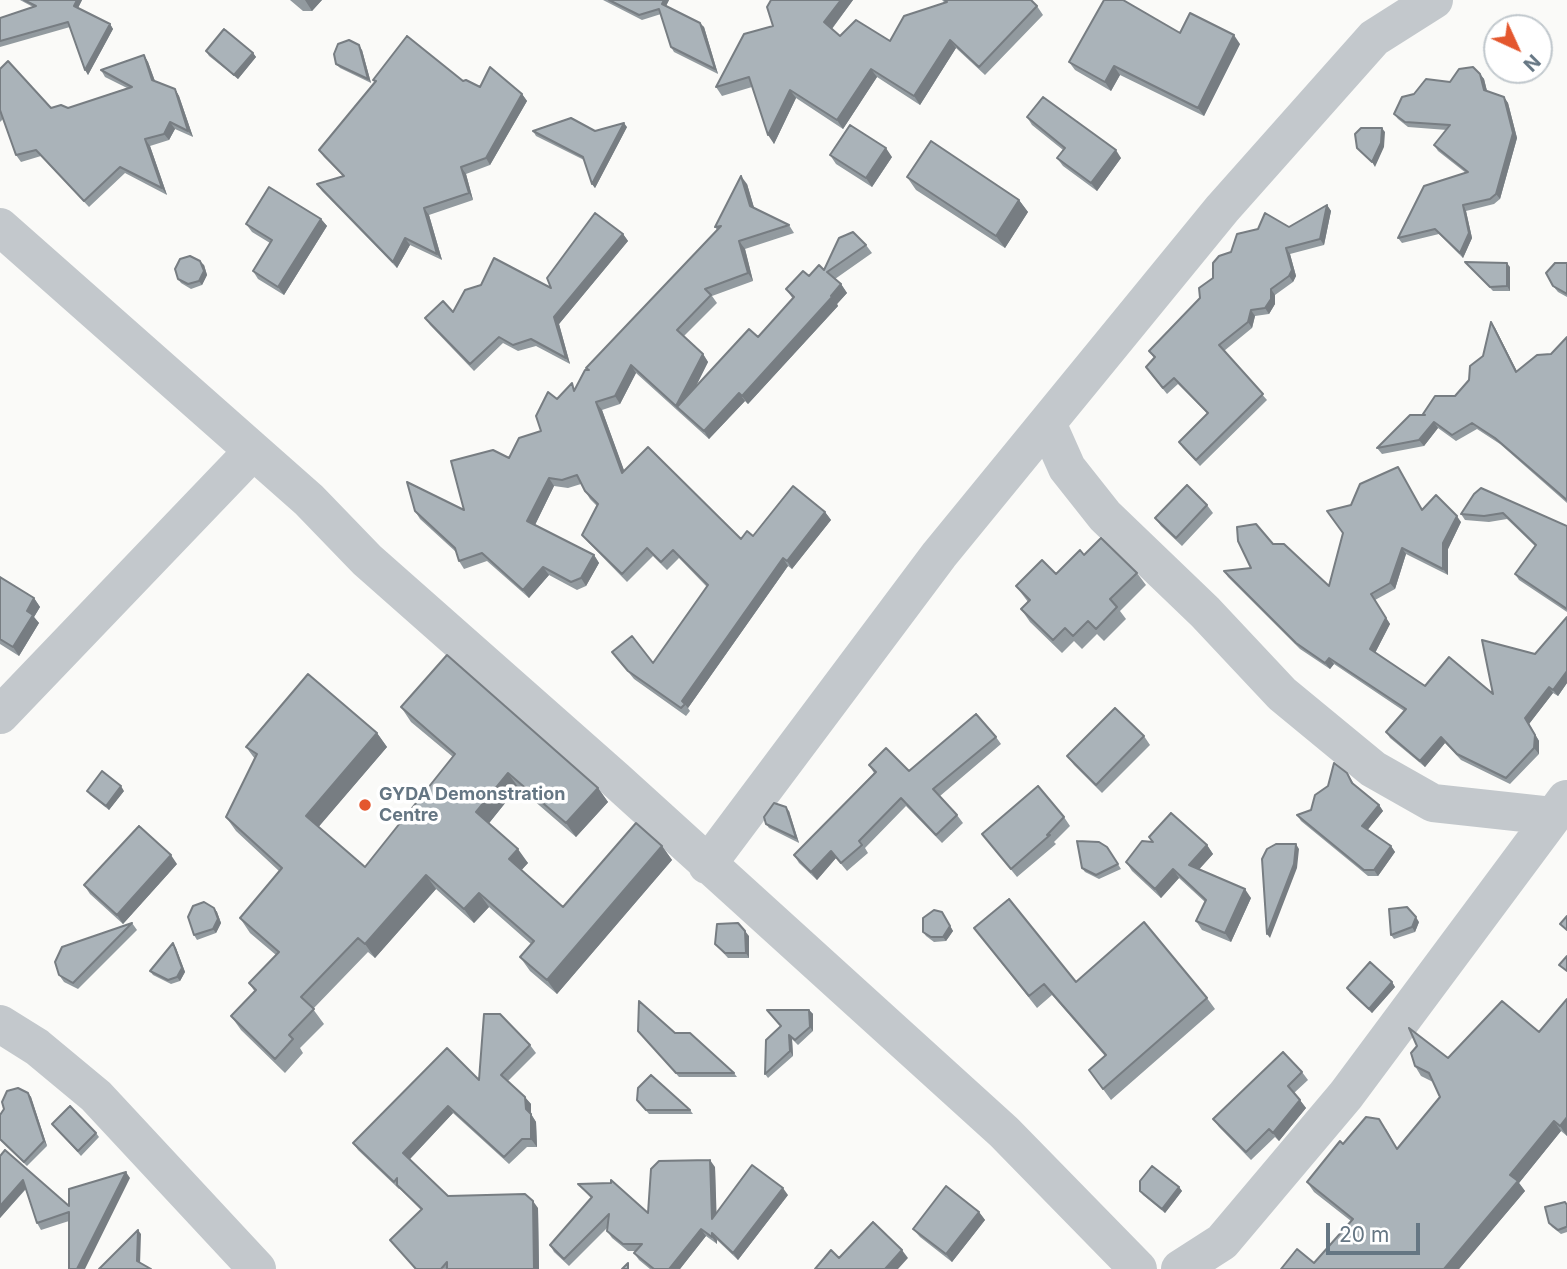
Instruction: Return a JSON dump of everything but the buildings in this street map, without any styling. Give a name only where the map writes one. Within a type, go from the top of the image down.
[{"type":"street","points":[[707,865],[939,555],[1222,209],[1374,38],[1434,0]]},
{"type":"street","points":[[0,227],[309,500],[367,560],[616,779],[707,865],[1004,1132],[1138,1269]]},
{"type":"street","points":[[1047,423],[1067,468],[1105,516],[1205,612],[1282,694],[1373,769],[1433,803],[1560,807]]},
{"type":"street","points":[[0,715],[253,451]]},
{"type":"street","points":[[1180,1269],[1222,1242],[1346,1095],[1560,807]]},
{"type":"street","points":[[0,1024],[37,1047],[96,1096],[257,1269]]},
{"type":"place","name":"GYDA Demonstration Centre","points":[[365,805]]}]
